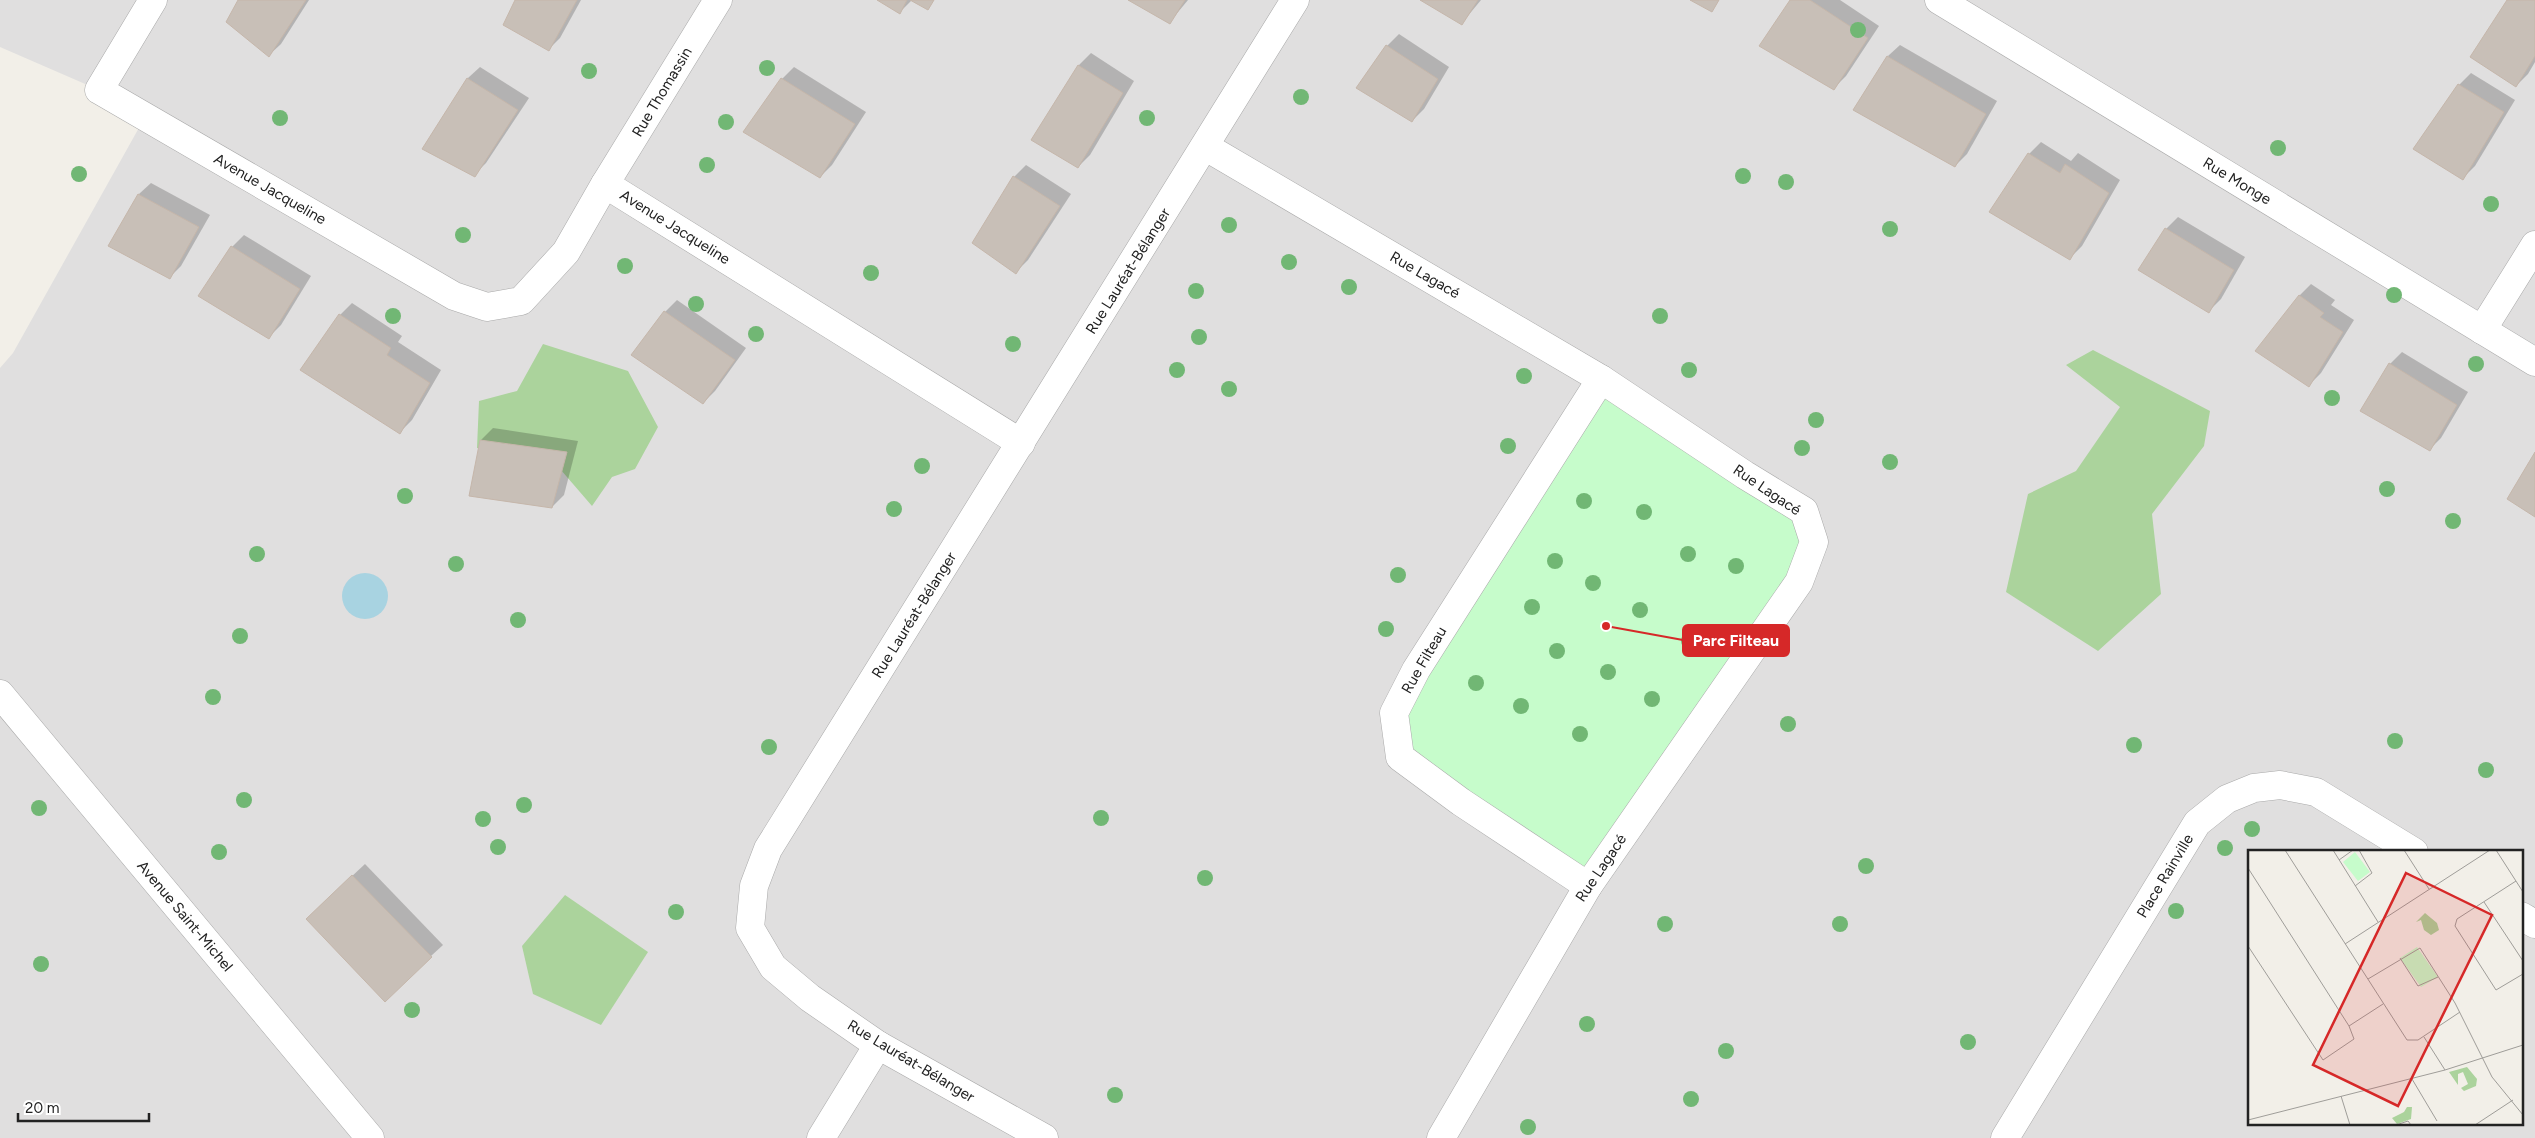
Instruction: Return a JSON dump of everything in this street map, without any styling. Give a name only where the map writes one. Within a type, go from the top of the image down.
[{"type":"street","name":"Avenue Jacqueline","points":[[153,0],[99,90],[454,296],[487,308],[521,301],[566,252],[606,184],[1021,443]]},
{"type":"street","name":"Rue Thomassin","points":[[606,184],[718,0]]},
{"type":"street","name":"Rue Lauréat-Bélanger","points":[[1044,1138],[878,1045],[810,998],[773,967],[750,928],[754,886],[768,848],[1206,147],[1295,0]]},
{"type":"street","name":"Rue Monge","points":[[1939,0],[2535,362]]},
{"type":"street","name":"Rue Lagacé","points":[[1206,147],[1601,378],[1745,475],[1804,511],[1814,542],[1799,582],[1588,886],[1440,1138]]},
{"type":"street","points":[[2482,330],[2535,245]]},
{"type":"street","name":"Rue Filteau","points":[[1588,886],[1460,802],[1400,757],[1394,713],[1416,670],[1601,378]]},
{"type":"street","name":"Avenue Saint-Michel","points":[[0,694],[370,1138]]},
{"type":"street","name":"Place Rainville","points":[[2005,1138],[2197,823],[2227,799],[2254,788],[2280,785],[2316,792],[2411,850]]},
{"type":"street","points":[[2522,917],[2535,924]]},
{"type":"street","points":[[821,1138],[878,1045]]},
{"type":"shaded area","points":[[0,0],[2535,0],[2535,1138],[0,1138],[0,368],[13,353],[145,117],[99,90],[0,47]]},
{"type":"green space","points":[[543,344],[628,371],[658,427],[635,469],[612,477],[592,506],[548,455],[477,448],[479,401],[517,391]]},
{"type":"green space","points":[[2093,350],[2210,411],[2204,446],[2152,514],[2161,594],[2098,651],[2006,592],[2028,494],[2076,471],[2120,407],[2066,365]]},
{"type":"green space","points":[[1601,379],[1804,511],[1814,542],[1588,886],[1400,757],[1416,670]]},
{"type":"green space","points":[[565,895],[648,952],[601,1025],[533,994],[522,946]]},
{"type":"water","points":[[370,573],[382,579],[387,587],[387,605],[382,613],[374,618],[360,619],[348,613],[343,605],[342,591],[348,579],[356,574]]},
{"type":"building","points":[[238,0],[306,0],[269,57],[226,22]]},
{"type":"building","points":[[515,0],[577,0],[549,51],[503,25]]},
{"type":"building","points":[[877,0],[907,0],[900,14]]},
{"type":"building","points":[[910,0],[934,0],[928,10]]},
{"type":"building","points":[[1128,0],[1185,0],[1170,24]]},
{"type":"building","points":[[1420,0],[1478,0],[1462,25]]},
{"type":"building","points":[[1690,0],[1719,0],[1712,12]]},
{"type":"building","points":[[1790,0],[1810,0],[1868,38],[1834,90],[1759,46]]},
{"type":"building","points":[[2507,0],[2535,0],[2535,56],[2516,87],[2470,57]]},
{"type":"building","points":[[1386,45],[1438,79],[1412,122],[1356,88]]},
{"type":"building","points":[[1887,56],[1986,114],[1955,167],[1853,110]]},
{"type":"building","points":[[1078,65],[1123,93],[1078,168],[1031,140]]},
{"type":"building","points":[[467,78],[518,110],[475,177],[422,149]]},
{"type":"building","points":[[781,78],[855,124],[820,178],[743,132]]},
{"type":"building","points":[[2458,84],[2504,112],[2463,180],[2413,149]]},
{"type":"building","points":[[2028,153],[2060,173],[2065,164],[2109,193],[2070,260],[1989,212]]},
{"type":"building","points":[[1013,176],[1060,206],[1016,274],[972,243]]},
{"type":"building","points":[[138,194],[199,227],[170,279],[108,246]]},
{"type":"building","points":[[2165,228],[2234,270],[2209,313],[2138,270]]},
{"type":"building","points":[[231,246],[300,289],[269,339],[198,296]]},
{"type":"building","points":[[2299,295],[2324,313],[2320,317],[2343,332],[2309,387],[2255,351]]},
{"type":"building","points":[[664,311],[735,360],[703,404],[631,355]]},
{"type":"building","points":[[339,314],[391,348],[387,355],[430,383],[400,434],[300,370]]},
{"type":"building","points":[[2389,363],[2457,405],[2430,451],[2360,411]]},
{"type":"building","points":[[480,440],[567,452],[552,508],[469,496]]},
{"type":"building","points":[[2535,452],[2535,517],[2507,499]]},
{"type":"building","points":[[352,875],[432,957],[385,1002],[306,919]]},
{"type":"place","name":"Parc Filteau","points":[[1606,626]]}]
